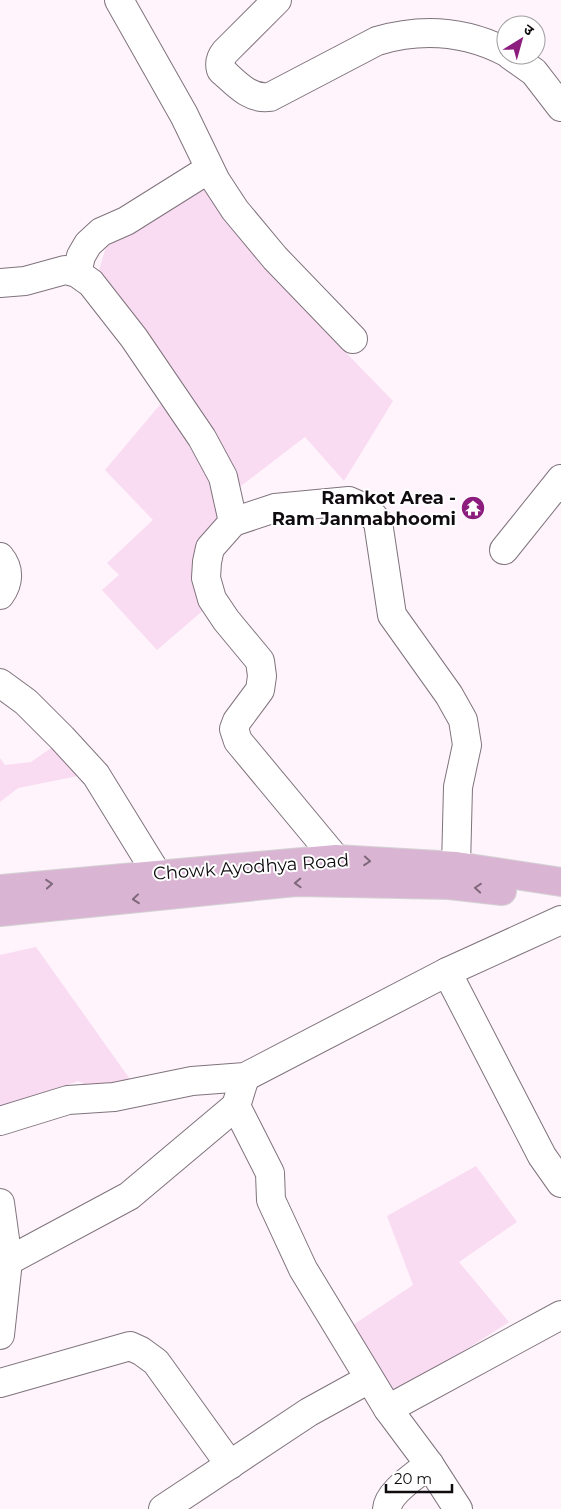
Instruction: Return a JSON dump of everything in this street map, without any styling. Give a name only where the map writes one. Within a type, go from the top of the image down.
[{"type":"main road","name":"Chowk Ayodhya Road","points":[[0,888],[336,859],[456,866],[561,882]]},
{"type":"main road","points":[[0,912],[296,882],[449,886],[561,896]]},
{"type":"street","points":[[119,0],[184,116],[210,169],[235,210],[275,258],[353,339]]},
{"type":"street","points":[[276,0],[222,55],[220,65],[221,70],[247,93],[257,97],[270,97],[377,41],[394,36],[455,35],[471,38],[496,48]]},
{"type":"street","points":[[524,65],[534,72],[561,107]]},
{"type":"street","points":[[77,273],[88,244],[101,232],[126,220],[210,169]]},
{"type":"street","points":[[0,283],[25,281],[65,270],[77,273],[91,283],[134,338],[202,438],[223,477],[233,522]]},
{"type":"street","points":[[504,550],[561,479]]},
{"type":"street","points":[[336,859],[238,741],[234,729],[237,721],[260,690],[262,676],[260,661],[226,620],[212,599],[206,578],[210,548],[233,522],[275,508],[350,501],[367,510],[378,522],[392,615],[449,695],[464,720],[466,745],[458,787],[456,866]]},
{"type":"street","points":[[0,557],[7,566],[7,586],[0,595]]},
{"type":"street","points":[[0,683],[26,702],[96,775],[157,874]]},
{"type":"street","points":[[0,1121],[68,1100],[114,1097],[177,1083],[245,1076],[447,972],[561,920]]},
{"type":"street","points":[[447,972],[542,1156],[561,1183]]},
{"type":"street","points":[[8,1261],[129,1196],[236,1106],[245,1076]]},
{"type":"street","points":[[236,1106],[270,1173],[271,1200],[303,1270],[388,1409],[430,1464],[458,1509]]},
{"type":"street","points":[[0,1203],[8,1261],[0,1336]]},
{"type":"street","points":[[388,1409],[561,1315]]},
{"type":"street","points":[[0,1383],[130,1346],[141,1351],[156,1362],[230,1465]]},
{"type":"street","points":[[164,1509],[309,1412],[369,1378]]},
{"type":"street","points":[[386,1509],[395,1492],[430,1464]]},
{"type":"shaded area","points":[[207,186],[285,290],[393,401],[344,481],[305,437],[237,489],[97,277],[106,247]]},
{"type":"shaded area","points":[[164,400],[203,462],[224,511],[200,538],[198,560],[207,607],[157,650],[102,590],[119,575],[107,563],[153,520],[105,470]]},
{"type":"shaded area","points":[[54,746],[78,776],[18,788],[0,802],[0,758],[5,765],[31,762]]},
{"type":"shaded area","points":[[36,947],[132,1082],[96,1090],[78,1081],[0,1110],[0,955]]},
{"type":"shaded area","points":[[476,1166],[517,1222],[459,1262],[509,1322],[393,1396],[350,1327],[413,1285],[387,1216]]},
{"type":"place","name":"Ramkot Area - Ram Janmabhoomi","points":[[473,508]]}]
